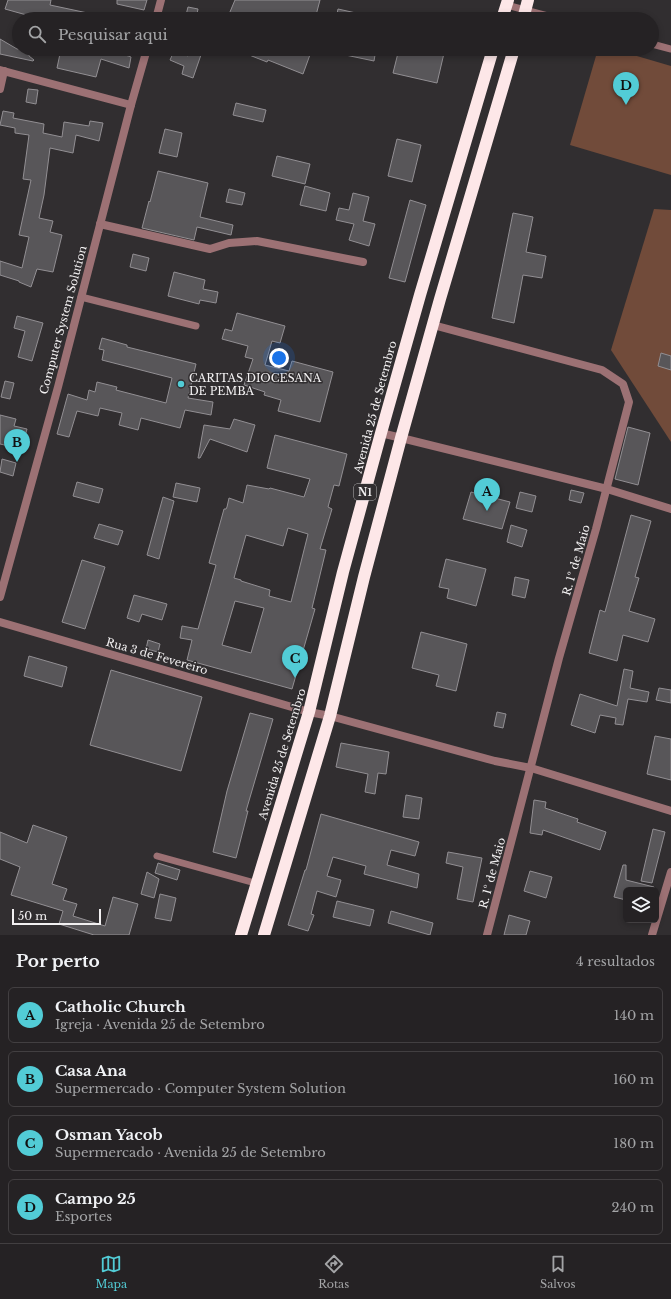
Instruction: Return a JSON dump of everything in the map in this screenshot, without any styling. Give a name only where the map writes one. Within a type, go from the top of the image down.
[{"type":"highway","points":[[504,12],[507,2]]},
{"type":"highway","name":"Avenida 25 de Setembro","points":[[241,935],[309,712],[343,572],[381,433],[491,56]]},
{"type":"highway","name":"N1","points":[[264,935],[330,716],[364,577],[401,438],[440,299],[512,56]]},
{"type":"highway","points":[[420,295],[440,299]]},
{"type":"highway","points":[[343,572],[364,577]]},
{"type":"highway","points":[[264,860],[285,866]]},
{"type":"street","points":[[158,12],[161,0]]},
{"type":"street","name":"Computer System Solution","points":[[1,593],[145,56]]},
{"type":"street","points":[[0,89],[2,70],[131,105]]},
{"type":"street","points":[[100,224],[210,249],[229,243],[257,241],[363,262]]},
{"type":"street","name":"R. 1º de Maio","points":[[433,325],[602,370],[623,384],[629,402],[607,489],[559,658],[487,935]]},
{"type":"street","points":[[381,433],[607,489],[671,509]]},
{"type":"street","name":"Rua 3 de Fevereiro","points":[[0,622],[309,712],[330,716],[495,761],[531,768],[671,810]]},
{"type":"street","points":[[652,935],[671,872]]},
{"type":"lane","points":[[507,2],[525,10]]},
{"type":"lane","points":[[659,46],[671,49]]},
{"type":"lane","points":[[81,297],[196,326]]},
{"type":"lane","points":[[157,856],[256,883]]},
{"type":"shaded area","points":[[596,56],[637,56],[671,66],[671,175],[570,145]]},
{"type":"shaded area","points":[[654,209],[671,210],[671,442],[611,350]]},
{"type":"building","points":[[8,0],[51,0],[50,5],[83,12],[16,12],[5,9]]},
{"type":"building","points":[[117,0],[147,0],[144,10],[117,4]]},
{"type":"building","points":[[235,0],[320,0],[317,12],[230,12]]},
{"type":"building","points":[[188,7],[198,9],[197,12],[187,12]]},
{"type":"building","points":[[338,9],[352,12],[337,12]]},
{"type":"building","points":[[0,39],[12,46],[12,56],[29,56],[34,60],[33,61],[0,54]]},
{"type":"building","points":[[60,56],[131,57],[129,68],[101,59],[96,77],[57,68]]},
{"type":"building","points":[[172,56],[201,56],[193,78],[182,74],[184,66],[170,60]]},
{"type":"building","points":[[252,56],[310,56],[303,74],[268,60],[267,62]]},
{"type":"building","points":[[350,56],[375,56],[374,61]]},
{"type":"building","points":[[397,56],[443,56],[437,83],[393,73]]},
{"type":"building","points":[[28,89],[38,90],[36,104],[26,102]]},
{"type":"building","points":[[236,103],[266,110],[263,122],[233,115]]},
{"type":"building","points":[[3,111],[14,113],[13,118],[44,124],[43,133],[62,137],[64,122],[89,126],[90,121],[103,123],[99,141],[76,135],[73,153],[50,148],[44,195],[39,218],[53,221],[50,232],[62,235],[53,272],[37,269],[31,287],[19,281],[0,275],[0,261],[22,268],[29,237],[19,235],[31,180],[23,179],[29,135],[15,133],[15,128],[0,125]]},
{"type":"building","points":[[165,129],[182,133],[177,157],[159,153]]},
{"type":"building","points":[[397,139],[421,145],[412,182],[388,176]]},
{"type":"building","points":[[277,156],[310,164],[305,184],[272,176]]},
{"type":"building","points":[[158,171],[208,183],[200,217],[233,225],[231,235],[197,227],[194,240],[142,228]]},
{"type":"building","points":[[305,186],[330,193],[326,211],[300,205]]},
{"type":"building","points":[[229,189],[245,193],[242,205],[226,202]]},
{"type":"building","points":[[353,193],[369,197],[363,221],[375,224],[369,246],[349,240],[354,224],[336,220],[339,208],[349,210]]},
{"type":"building","points":[[410,200],[426,205],[405,282],[389,278]]},
{"type":"building","points":[[513,213],[533,217],[526,252],[546,256],[542,278],[523,275],[514,323],[492,318]]},
{"type":"building","points":[[133,254],[149,258],[146,271],[130,267]]},
{"type":"building","points":[[174,272],[205,280],[203,289],[218,292],[216,303],[200,300],[199,304],[168,296]]},
{"type":"building","points":[[237,313],[285,326],[280,343],[272,341],[265,365],[289,371],[292,361],[333,372],[320,422],[278,411],[281,400],[264,395],[265,392],[244,385],[253,359],[245,357],[248,346],[222,339],[225,329],[232,331]]},
{"type":"building","points":[[17,316],[43,323],[32,361],[18,357],[25,331],[14,328]]},
{"type":"building","points":[[102,338],[127,345],[127,347],[196,364],[188,398],[213,402],[211,415],[185,410],[180,428],[141,418],[138,430],[119,425],[122,413],[100,408],[98,416],[77,411],[69,437],[57,434],[68,394],[87,400],[89,390],[95,392],[97,382],[117,387],[116,390],[166,403],[172,378],[102,360],[104,350],[99,349]]},
{"type":"building","points":[[661,353],[671,356],[671,370],[658,366]]},
{"type":"building","points":[[5,381],[14,383],[10,399],[1,397]]},
{"type":"building","points":[[0,415],[16,419],[14,426],[27,429],[23,444],[10,441],[9,446],[0,444]]},
{"type":"building","points":[[234,419],[255,425],[247,452],[210,439],[200,458],[198,458],[204,425],[230,429]]},
{"type":"building","points":[[628,427],[650,433],[638,485],[615,479]]},
{"type":"building","points":[[275,435],[347,454],[339,486],[334,485],[328,507],[332,509],[320,549],[326,550],[312,608],[315,609],[292,689],[187,660],[192,640],[180,638],[182,626],[198,629],[216,565],[209,563],[224,509],[227,507],[229,498],[243,503],[247,485],[270,488],[304,497],[310,479],[267,468]],"holes":[[[288,528],[308,534],[291,602],[269,596],[270,590],[234,578],[246,535],[283,546]],[[235,601],[264,608],[251,653],[222,645]]]},
{"type":"building","points":[[2,459],[16,463],[13,476],[0,472]]},
{"type":"building","points":[[77,482],[103,489],[99,503],[73,496]]},
{"type":"building","points":[[176,483],[200,488],[197,502],[173,497]]},
{"type":"building","points":[[571,490],[584,493],[581,503],[569,500]]},
{"type":"building","points":[[471,492],[510,502],[502,529],[463,519]]},
{"type":"building","points":[[520,492],[536,496],[532,512],[516,508]]},
{"type":"building","points":[[163,497],[174,501],[159,559],[147,555]]},
{"type":"building","points":[[631,515],[651,521],[635,577],[639,578],[629,611],[655,619],[648,642],[623,635],[617,661],[589,653],[600,610],[605,612]]},
{"type":"building","points":[[99,524],[123,531],[118,545],[94,538]]},
{"type":"building","points":[[511,525],[527,530],[522,547],[507,542]]},
{"type":"building","points":[[446,559],[486,569],[476,606],[447,598],[449,589],[439,587]]},
{"type":"building","points":[[82,560],[105,567],[85,629],[62,622]]},
{"type":"building","points":[[515,577],[529,580],[525,598],[512,595]]},
{"type":"building","points":[[134,595],[167,604],[162,620],[142,614],[139,622],[127,618]]},
{"type":"building","points":[[421,632],[467,644],[456,691],[436,686],[439,675],[412,668]]},
{"type":"building","points":[[148,640],[160,644],[158,652],[146,649]]},
{"type":"building","points":[[29,656],[67,667],[62,687],[24,676]]},
{"type":"building","points":[[624,669],[633,671],[630,688],[649,692],[647,702],[628,699],[623,725],[615,724],[616,718],[600,715],[595,733],[571,725],[580,694],[617,706]]},
{"type":"building","points":[[111,670],[202,697],[181,771],[90,745]]},
{"type":"building","points":[[659,688],[671,690],[671,703],[656,700]]},
{"type":"building","points":[[497,712],[506,714],[503,728],[494,726]]},
{"type":"building","points":[[250,713],[273,719],[246,811],[248,811],[236,858],[213,852],[227,791]]},
{"type":"building","points":[[655,736],[671,739],[671,780],[647,774]]},
{"type":"building","points":[[341,743],[389,752],[386,774],[378,773],[375,794],[365,792],[368,774],[336,767]]},
{"type":"building","points":[[406,795],[422,798],[419,819],[403,817]]},
{"type":"building","points":[[534,800],[546,802],[545,808],[578,819],[577,822],[606,832],[600,850],[543,830],[542,835],[530,833]]},
{"type":"building","points":[[321,814],[419,842],[415,856],[391,850],[387,865],[419,874],[417,888],[364,874],[366,866],[333,857],[327,876],[341,880],[336,897],[317,891],[311,914],[314,915],[308,931],[288,925],[306,870]]},
{"type":"building","points":[[33,825],[67,837],[52,884],[67,889],[63,900],[77,904],[73,916],[105,926],[113,897],[138,904],[129,935],[94,935],[59,924],[63,911],[11,895],[20,867],[0,859],[0,832],[27,843]]},
{"type":"building","points":[[653,829],[665,832],[652,883],[641,881]]},
{"type":"building","points":[[448,852],[482,858],[473,902],[457,899],[463,867],[446,863]]},
{"type":"building","points":[[158,863],[180,870],[177,880],[155,873]]},
{"type":"building","points":[[623,865],[626,865],[626,880],[654,887],[623,887],[623,899],[614,897]]},
{"type":"building","points":[[530,871],[552,877],[546,898],[524,891]]},
{"type":"building","points":[[147,872],[159,879],[154,898],[141,894]]},
{"type":"building","points":[[160,894],[176,898],[171,921],[155,918]]},
{"type":"building","points":[[337,901],[374,910],[370,926],[333,917]]},
{"type":"building","points":[[391,911],[433,923],[430,935],[388,923]]},
{"type":"building","points":[[509,915],[530,921],[526,935],[504,935]]},
{"type":"place","name":"Campo 25","points":[[626,105]]},
{"type":"place","name":"CARITAS DIOCESANA DE PEMBA","points":[[181,384]]},
{"type":"place","name":"Casa Ana","points":[[17,462]]},
{"type":"place","name":"Catholic Church","points":[[487,511]]},
{"type":"place","name":"Osman Yacob","points":[[295,678]]}]
